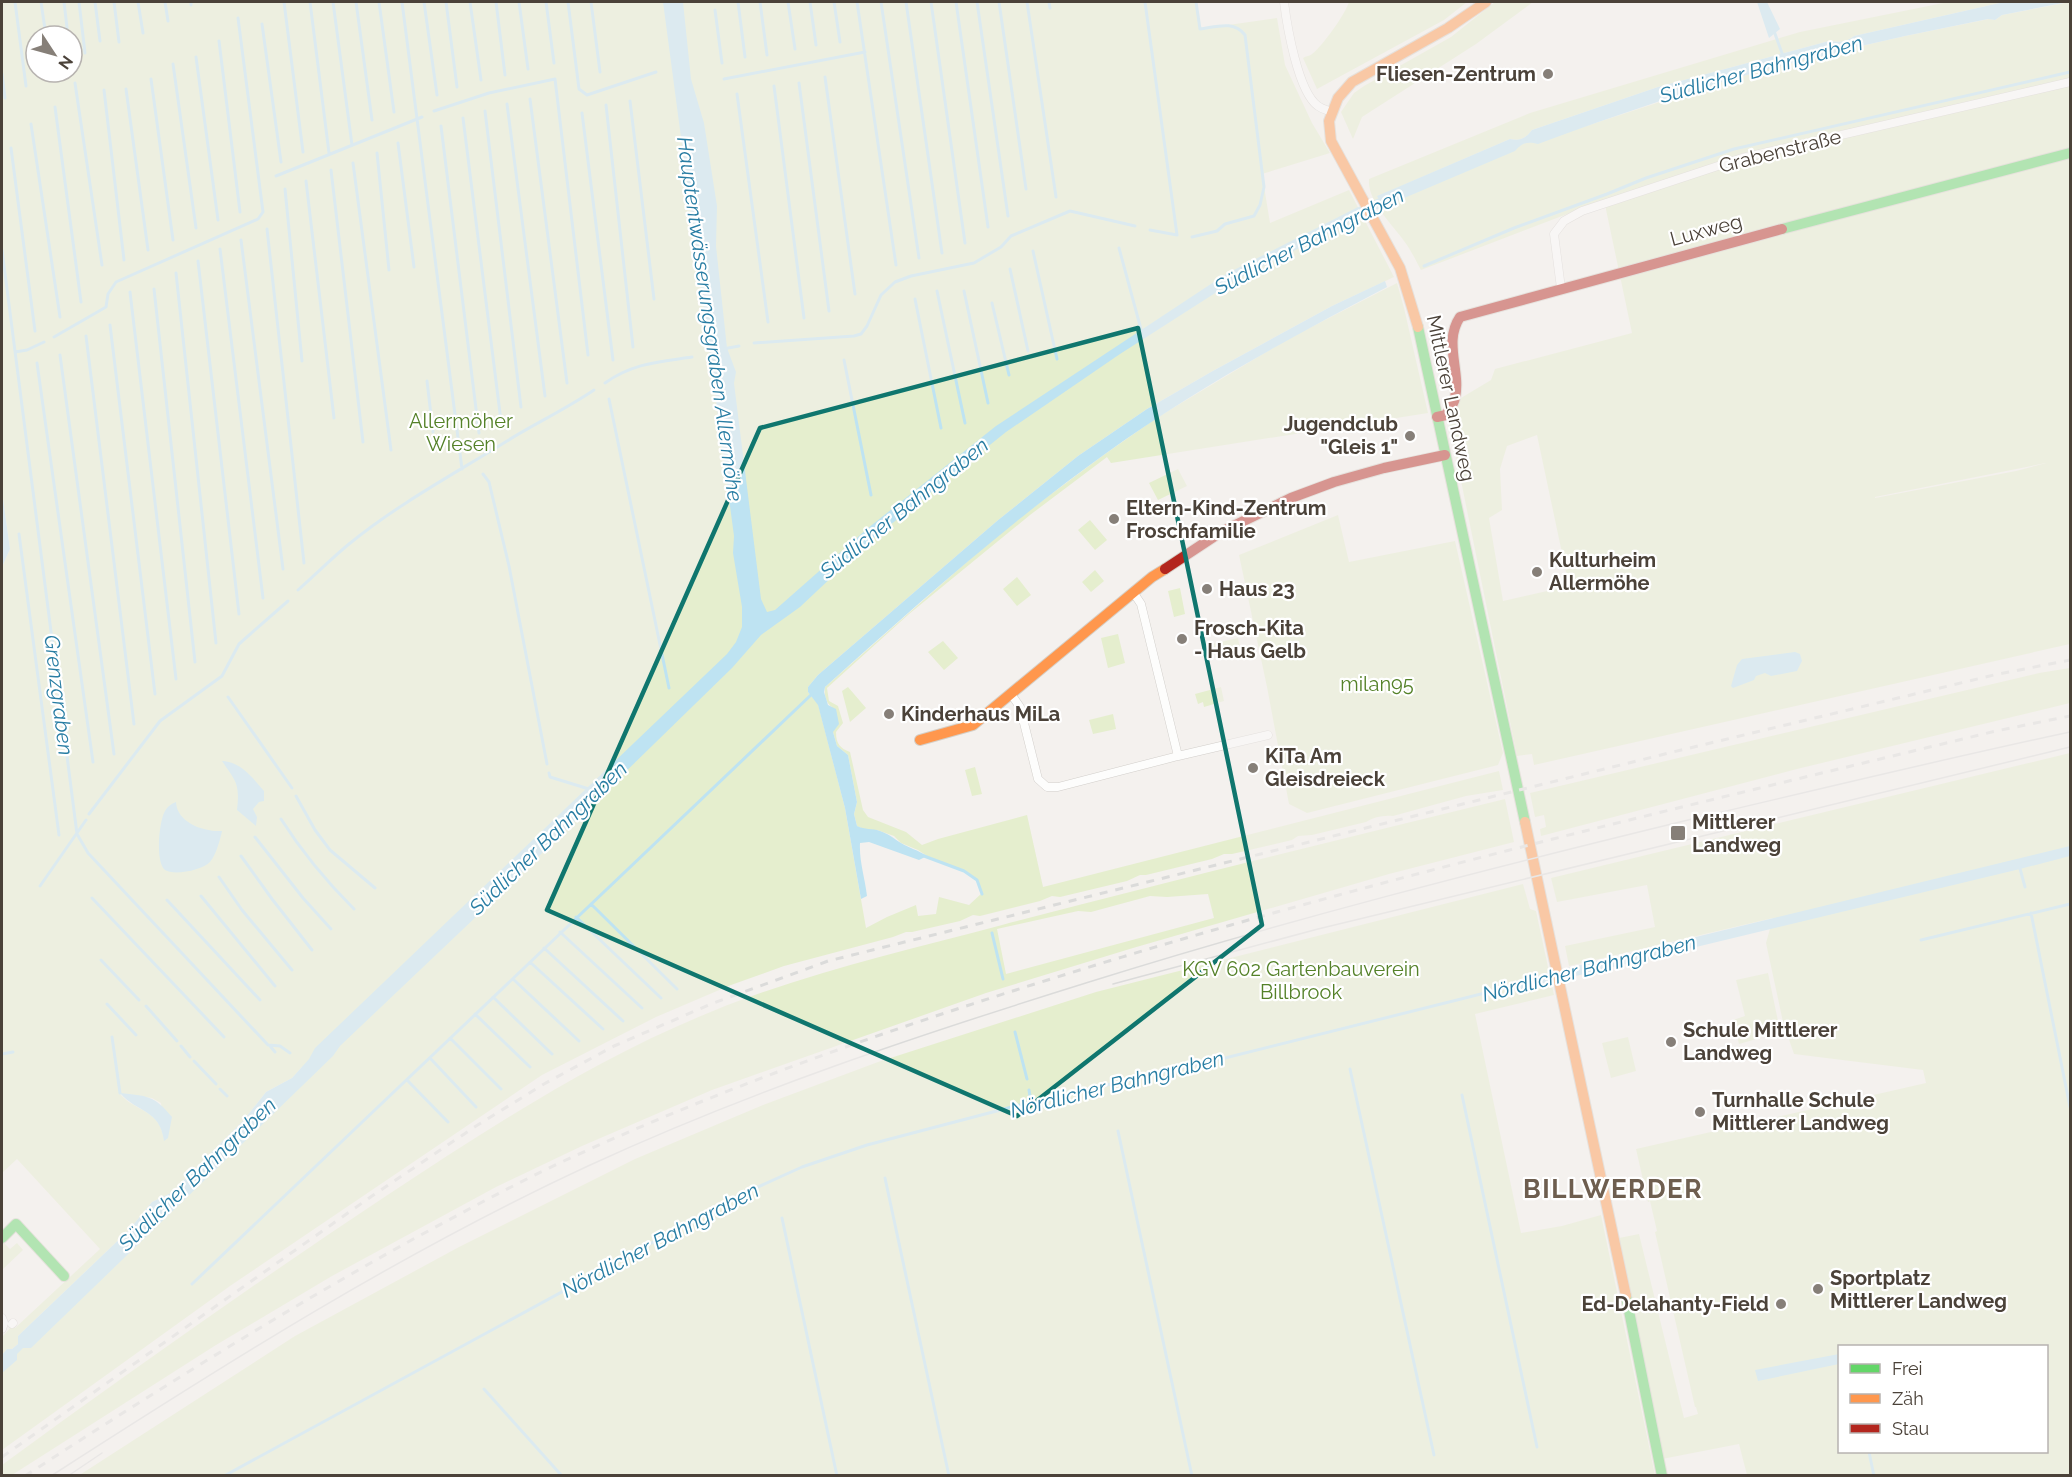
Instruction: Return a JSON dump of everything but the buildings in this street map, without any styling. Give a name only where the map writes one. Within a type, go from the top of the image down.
[{"type":"street","points":[[1284,2],[1293,50],[1304,87],[1318,106],[1331,112],[1338,98],[1352,82],[1448,28],[1486,2]]},
{"type":"street","name":"Grabenstraße","points":[[1561,288],[1554,234],[1564,221],[1582,211],[1742,158],[2070,82]]},
{"type":"street","name":"Mittlerer Landweg","points":[[1331,112],[1328,132],[1336,152],[1375,220],[1406,282],[1416,317],[1607,1203],[1662,1476]]},
{"type":"street","name":"Luxweg","points":[[1437,417],[1446,415],[1455,398],[1452,330],[1460,317],[1936,187],[2070,153]]},
{"type":"street","points":[[920,740],[973,726],[1133,592],[1221,532],[1291,498],[1350,477],[1445,455]]},
{"type":"street","points":[[1133,592],[1141,604],[1178,756]]},
{"type":"street","points":[[1011,694],[1019,704],[1038,779],[1047,787],[1058,787],[1268,735]]},
{"type":"street","points":[[2,1238],[16,1224],[64,1276]]},
{"type":"highlighted area","points":[[1138,328],[1262,925],[1017,1116],[547,910],[760,428]]},
{"type":"green space","name":"Allermöher Wiesen","points":[[2,2],[1196,2],[1200,29],[1277,18],[1285,65],[1312,123],[1330,153],[1262,174],[1270,223],[1349,190],[1394,277],[1332,306],[1211,372],[1147,409],[1078,456],[997,521],[818,675],[808,687],[808,692],[818,704],[845,808],[866,928],[916,905],[918,916],[936,914],[939,897],[969,905],[982,893],[977,880],[965,871],[927,856],[901,843],[894,836],[877,830],[867,831],[857,826],[854,814],[857,802],[848,755],[837,746],[833,732],[832,707],[826,698],[825,687],[1003,530],[1105,454],[1158,417],[1286,340],[1397,283],[1428,413],[1111,463],[1107,457],[1030,515],[909,614],[827,688],[829,701],[838,706],[843,723],[836,732],[837,740],[841,747],[850,752],[863,810],[868,817],[906,832],[922,845],[1027,815],[1043,887],[1499,771],[1503,790],[1466,796],[1393,816],[1379,817],[1312,835],[1298,836],[1292,840],[1140,875],[1127,881],[1060,897],[1052,896],[980,916],[973,915],[960,921],[906,932],[784,966],[731,985],[656,1017],[542,1075],[230,1286],[2,1450],[2,1365],[310,1077],[302,1067],[292,1078],[266,1092],[243,1121],[171,1193],[152,1202],[129,1230],[18,1336],[18,1344],[12,1349],[7,1349],[2,1355],[2,1337],[12,1326],[15,1328],[100,1249],[17,1159],[2,1173],[2,567],[10,549],[2,492]],"holes":[[[120,1094],[152,1098],[161,1103],[164,1140],[158,1122]]]},
{"type":"green space","points":[[1349,2],[1467,2],[1444,20],[1317,89],[1303,58],[1311,55],[1322,44],[1339,21]]},
{"type":"green space","points":[[1495,2],[1533,2],[1476,44],[1362,117],[1353,139],[1341,112],[1354,93],[1451,37]]},
{"type":"green space","points":[[1948,2],[2004,2],[1854,36],[1845,41],[1829,41],[1658,87],[1532,130],[1522,139],[1510,139],[1378,196],[1521,144],[1577,129],[1718,83],[1788,63],[1835,53],[1845,47],[1857,47],[1989,19],[1995,20],[2002,15],[2070,2],[2070,644],[1534,765],[1532,754],[1517,756],[1446,407],[1491,380],[1495,369],[1632,333],[1604,200],[1421,270],[1407,244],[1376,204],[1369,187],[1369,179],[1530,113],[1800,32]],"holes":[[[1537,435],[1569,586],[1503,601],[1489,518],[1502,510],[1500,469],[1507,446]],[[2046,463],[2016,471],[1875,498],[1875,497]]]},
{"type":"green space","points":[[1178,469],[1187,486],[1158,500],[1149,483]]},
{"type":"green space","name":"milan95","points":[[1338,515],[1349,562],[1455,541],[1503,753],[1498,765],[1307,813],[1289,804],[1239,555]]},
{"type":"green space","points":[[1090,520],[1107,540],[1095,550],[1078,530]]},
{"type":"green space","points":[[1095,570],[1104,581],[1091,592],[1082,582]]},
{"type":"green space","points":[[1017,577],[1031,595],[1017,606],[1003,589]]},
{"type":"green space","points":[[1180,588],[1185,614],[1174,617],[1168,591]]},
{"type":"green space","points":[[1118,634],[1125,663],[1108,668],[1101,638]]},
{"type":"green space","points":[[1238,638],[1241,653],[1225,657],[1224,652],[1214,655],[1211,644]]},
{"type":"green space","points":[[943,641],[958,658],[944,670],[928,652]]},
{"type":"green space","points":[[2070,668],[2070,703],[1797,769],[1541,836],[1540,829],[1546,827],[1544,815],[1535,817],[1530,793],[2039,673]]},
{"type":"green space","points":[[848,687],[866,708],[850,722],[842,691]]},
{"type":"green space","points":[[1221,687],[1224,701],[1204,707],[1203,702],[1198,704],[1195,694]]},
{"type":"green space","points":[[1113,714],[1116,729],[1093,734],[1089,720]]},
{"type":"green space","points":[[2070,753],[2070,1475],[1747,1475],[1739,1444],[1662,1459],[1614,1239],[1639,1234],[1684,1418],[1698,1414],[1636,1149],[1926,1083],[1923,1070],[1794,1054],[1783,1022],[1766,943],[1773,918],[1569,966],[1565,946],[1655,927],[1647,885],[1557,902],[1551,878]]},
{"type":"green space","points":[[975,767],[982,794],[972,796],[965,770]]},
{"type":"green space","points":[[1505,799],[1514,842],[1389,874],[986,993],[712,1090],[582,1146],[496,1187],[332,1276],[216,1345],[12,1475],[2,1475],[2,1465],[144,1362],[386,1196],[545,1095],[627,1050],[670,1030],[748,997],[856,964],[1127,893]],"holes":[[[1208,894],[1214,918],[1006,974],[997,929],[1078,911],[1091,912],[1150,896]]]},
{"type":"green space","name":"KGV 602 Gartenbauverein Billbrook","points":[[1523,884],[1530,909],[1536,911],[1554,995],[1475,1014],[1521,1233],[1562,1226],[1601,1215],[1655,1475],[78,1476],[295,1336],[459,1247],[635,1159],[763,1105],[878,1062],[1096,992]]},
{"type":"green space","points":[[1768,973],[1778,1021],[1760,1038],[1739,1044],[1733,1020],[1745,1016],[1736,980]]},
{"type":"green space","points":[[1628,1037],[1636,1071],[1611,1078],[1602,1043]]},
{"type":"green space","points":[[3,1242],[10,1249],[17,1243],[23,1250],[2,1270]]},
{"type":"water","name":"Hauptentwässerungsgraben Allermöhe","points":[[663,2],[683,2],[691,79],[704,123],[717,206],[716,246],[727,348],[736,372],[734,383],[761,599],[767,612],[775,610],[868,528],[996,426],[1226,274],[1358,207],[1363,216],[1234,281],[1120,354],[1006,432],[869,542],[800,607],[761,635],[732,668],[498,896],[340,1046],[333,1056],[31,1348],[23,1348],[17,1354],[17,1360],[2,1373],[2,1355],[7,1349],[12,1349],[18,1344],[18,1336],[129,1230],[152,1202],[171,1193],[243,1121],[266,1092],[292,1078],[309,1059],[315,1048],[727,654],[736,642],[742,627],[742,607],[733,553],[734,536]]},
{"type":"water","points":[[1757,2],[1767,2],[1780,29],[1769,38]]},
{"type":"water","points":[[2004,2],[2068,2],[2002,15],[1995,20],[1988,19],[1857,47],[1845,47],[1835,53],[1760,71],[1685,93],[1538,144],[1525,143],[1515,151],[1383,207],[1377,196],[1510,139],[1522,139],[1532,130],[1658,87],[1829,41],[1845,41],[1854,36]]},
{"type":"water","points":[[1385,281],[1387,287],[1207,386],[1105,454],[1032,509],[927,596],[825,687],[824,692],[828,705],[836,709],[839,724],[833,732],[837,746],[848,755],[857,802],[854,814],[857,826],[883,832],[927,856],[919,860],[869,842],[860,843],[867,896],[861,899],[845,808],[818,705],[808,692],[808,687],[818,675],[997,521],[1078,456],[1147,409],[1211,372],[1332,306]]},
{"type":"water","points":[[2,492],[10,549],[2,567]]},
{"type":"water","points":[[1795,652],[1800,654],[1802,661],[1797,671],[1771,676],[1765,673],[1756,676],[1754,680],[1733,688],[1731,686],[1737,665],[1742,659]]},
{"type":"water","points":[[222,761],[240,767],[264,791],[264,801],[259,802],[253,809],[257,817],[256,826],[237,810],[236,783]]},
{"type":"water","points":[[176,802],[181,816],[186,821],[207,830],[222,831],[210,862],[195,870],[169,872],[162,866],[160,859],[160,832],[163,816],[167,808]]},
{"type":"water","points":[[2070,846],[2070,856],[2020,869],[1514,991],[1511,982]]},
{"type":"water","points":[[120,1093],[144,1096],[160,1104],[172,1117],[168,1138],[164,1141],[162,1131],[153,1117]]},
{"type":"water","points":[[1838,1354],[1838,1364],[1758,1381],[1755,1370]]},
{"type":"waterway","points":[[15,2],[26,86]]},
{"type":"waterway","points":[[41,2],[44,24]]},
{"type":"waterway","points":[[64,2],[67,24]]},
{"type":"waterway","points":[[79,2],[85,53]]},
{"type":"waterway","points":[[95,2],[100,41]]},
{"type":"waterway","points":[[114,2],[119,42]]},
{"type":"waterway","points":[[138,2],[143,33]]},
{"type":"waterway","points":[[165,2],[168,21]]},
{"type":"waterway","points":[[284,2],[303,152]]},
{"type":"waterway","points":[[310,2],[329,153]]},
{"type":"waterway","points":[[333,2],[352,145]]},
{"type":"waterway","points":[[356,2],[372,120]]},
{"type":"waterway","points":[[379,2],[394,112]]},
{"type":"waterway","points":[[402,2],[462,469]]},
{"type":"waterway","points":[[424,2],[437,95]]},
{"type":"waterway","points":[[446,2],[457,87]]},
{"type":"waterway","points":[[470,2],[481,80]]},
{"type":"waterway","points":[[496,2],[505,75]]},
{"type":"waterway","points":[[519,2],[528,69]]},
{"type":"waterway","points":[[546,2],[554,63]]},
{"type":"waterway","points":[[568,2],[579,89],[587,95],[656,72]]},
{"type":"waterway","points":[[591,2],[600,72]]},
{"type":"waterway","points":[[738,2],[745,57]]},
{"type":"waterway","points":[[760,2],[767,55]]},
{"type":"waterway","points":[[788,2],[795,49]]},
{"type":"waterway","points":[[810,2],[816,45]]},
{"type":"waterway","points":[[834,2],[840,42]]},
{"type":"waterway","points":[[857,2],[896,265]]},
{"type":"waterway","points":[[881,2],[919,258]]},
{"type":"waterway","points":[[906,2],[942,253]]},
{"type":"waterway","points":[[931,2],[965,243]]},
{"type":"waterway","points":[[956,2],[988,227]]},
{"type":"waterway","points":[[977,2],[1008,216]]},
{"type":"waterway","points":[[999,2],[1026,189]]},
{"type":"waterway","points":[[1027,2],[1056,197]]},
{"type":"waterway","points":[[1049,2],[1050,8]]},
{"type":"waterway","points":[[1145,2],[1177,235],[1150,230]]},
{"type":"waterway","points":[[1192,237],[1217,231],[1225,224],[1254,216],[1260,205],[1264,187],[1245,35],[1241,30],[1230,26],[1200,29],[1196,2]]},
{"type":"waterway","points":[[715,10],[722,63]]},
{"type":"waterway","points":[[54,337],[106,307],[108,294],[116,282],[258,219],[263,212],[238,18]]},
{"type":"waterway","points":[[262,24],[281,162]]},
{"type":"waterway","points":[[1774,31],[1783,56]]},
{"type":"waterway","points":[[219,41],[240,212]]},
{"type":"waterway","points":[[724,79],[865,52]]},
{"type":"waterway","points":[[196,57],[218,220]]},
{"type":"waterway","points":[[173,64],[196,228]]},
{"type":"waterway","points":[[1424,266],[1514,228],[1646,178],[1734,149],[2070,72]]},
{"type":"waterway","points":[[2,74],[5,98]]},
{"type":"waterway","points":[[825,77],[855,294]]},
{"type":"waterway","points":[[151,79],[173,240]]},
{"type":"waterway","points":[[434,111],[489,93],[555,79],[588,355]]},
{"type":"waterway","points":[[799,83],[829,311]]},
{"type":"waterway","points":[[75,84],[102,265]]},
{"type":"waterway","points":[[774,86],[804,318]]},
{"type":"waterway","points":[[126,89],[148,250]]},
{"type":"waterway","points":[[104,90],[124,260]]},
{"type":"waterway","points":[[737,94],[768,322]]},
{"type":"waterway","points":[[530,99],[567,383]]},
{"type":"waterway","points":[[630,101],[654,299]]},
{"type":"waterway","points":[[507,104],[545,396]]},
{"type":"waterway","points":[[606,105],[633,347]]},
{"type":"waterway","points":[[55,107],[81,302]]},
{"type":"waterway","points":[[485,111],[521,407]]},
{"type":"waterway","points":[[582,113],[613,360]]},
{"type":"waterway","points":[[276,176],[422,117]]},
{"type":"waterway","points":[[463,118],[501,421]]},
{"type":"waterway","points":[[31,124],[60,317]]},
{"type":"waterway","points":[[441,126],[479,433]]},
{"type":"waterway","points":[[398,143],[414,267]]},
{"type":"waterway","points":[[11,148],[35,331]]},
{"type":"waterway","points":[[377,153],[389,270]]},
{"type":"waterway","points":[[353,163],[391,450]]},
{"type":"waterway","points":[[331,170],[363,442]]},
{"type":"waterway","points":[[306,181],[334,418]]},
{"type":"waterway","points":[[285,189],[302,361]]},
{"type":"waterway","name":"Südlicher Bahngraben","points":[[1361,211],[1391,198]]},
{"type":"waterway","points":[[754,343],[861,334],[881,295],[895,282],[911,276],[974,263],[1001,247],[1011,236],[1070,211],[1135,226]]},
{"type":"waterway","points":[[267,229],[304,563]]},
{"type":"waterway","points":[[241,240],[283,569]]},
{"type":"waterway","points":[[1119,248],[1142,333]]},
{"type":"waterway","points":[[220,249],[263,598]]},
{"type":"waterway","name":"Grenzgraben","points":[[2,250],[77,834],[88,853],[268,1045],[280,1046],[290,1053]]},
{"type":"waterway","points":[[1033,251],[1057,359]]},
{"type":"waterway","points":[[198,261],[239,614]]},
{"type":"waterway","points":[[1010,269],[1028,351]]},
{"type":"waterway","points":[[176,273],[216,643]]},
{"type":"waterway","points":[[154,289],[195,662]]},
{"type":"waterway","points":[[937,291],[965,423]]},
{"type":"waterway","points":[[964,291],[988,403]]},
{"type":"waterway","points":[[130,292],[176,679]]},
{"type":"waterway","points":[[915,299],[941,428]]},
{"type":"waterway","points":[[992,303],[1009,375]]},
{"type":"waterway","points":[[110,325],[155,694]]},
{"type":"waterway","points":[[86,336],[134,724]]},
{"type":"waterway","points":[[15,352],[27,350],[44,342]]},
{"type":"waterway","name":"Hauptentwässerungsgraben Allermöhe","points":[[723,349],[739,346]]},
{"type":"waterway","points":[[60,355],[114,754]]},
{"type":"waterway","name":"Hauptentwässerungsgraben Allermöhe","points":[[605,383],[636,367],[692,357]]},
{"type":"waterway","points":[[844,360],[871,495]]},
{"type":"waterway","points":[[37,363],[93,762]]},
{"type":"waterway","points":[[427,381],[433,432]]},
{"type":"waterway","points":[[298,590],[349,544],[387,516],[518,434],[594,390]]},
{"type":"waterway","points":[[609,399],[669,688]]},
{"type":"waterway","points":[[483,474],[489,482],[509,566],[547,764]]},
{"type":"waterway","points":[[19,534],[59,835]]},
{"type":"waterway","points":[[89,814],[160,721],[222,676],[239,644],[288,601]]},
{"type":"waterway","points":[[192,1284],[812,694]]},
{"type":"waterway","points":[[228,697],[292,788]]},
{"type":"waterway","points":[[549,773],[550,777],[589,789]]},
{"type":"waterway","points":[[296,796],[315,830],[330,850],[375,888]]},
{"type":"waterway","points":[[281,819],[315,866],[354,909]]},
{"type":"waterway","points":[[40,886],[86,820]]},
{"type":"waterway","points":[[255,837],[303,898],[331,929]]},
{"type":"waterway","points":[[241,856],[312,950]]},
{"type":"waterway","points":[[924,856],[964,871],[977,880],[982,894]]},
{"type":"waterway","points":[[2019,865],[2025,887]]},
{"type":"waterway","points":[[219,877],[242,910],[292,970]]},
{"type":"waterway","points":[[201,896],[275,986]]},
{"type":"waterway","points":[[92,898],[224,1037]]},
{"type":"waterway","points":[[167,900],[260,1000]]},
{"type":"waterway","points":[[591,904],[677,989]]},
{"type":"waterway","points":[[1921,940],[2070,904]]},
{"type":"waterway","points":[[2031,913],[2070,1107]]},
{"type":"waterway","points":[[576,917],[661,998]]},
{"type":"waterway","points":[[560,932],[642,1008]]},
{"type":"waterway","points":[[992,933],[1003,979]]},
{"type":"waterway","points":[[544,948],[623,1021]]},
{"type":"waterway","points":[[101,960],[139,1000]]},
{"type":"waterway","points":[[530,962],[603,1029]]},
{"type":"waterway","points":[[513,979],[579,1041]]},
{"type":"waterway","name":"Nördlicher Bahngraben","points":[[224,1476],[736,1197],[802,1167],[867,1145],[1031,1102],[1205,1063],[1517,985]]},
{"type":"waterway","points":[[493,997],[552,1054]]},
{"type":"waterway","points":[[107,1004],[136,1035]]},
{"type":"waterway","points":[[146,1006],[177,1041]]},
{"type":"waterway","points":[[475,1014],[530,1067]]},
{"type":"waterway","points":[[1015,1032],[1027,1079]]},
{"type":"waterway","points":[[112,1037],[120,1093]]},
{"type":"waterway","points":[[450,1038],[501,1089]]},
{"type":"waterway","points":[[181,1046],[190,1057]]},
{"type":"waterway","name":"Grenzgraben","points":[[270,1046],[275,1052]]},
{"type":"waterway","points":[[2,1054],[13,1052]]},
{"type":"waterway","points":[[430,1058],[476,1107]]},
{"type":"waterway","points":[[194,1061],[216,1084]]},
{"type":"waterway","points":[[1350,1069],[1434,1455]]},
{"type":"waterway","points":[[407,1080],[448,1122]]},
{"type":"waterway","points":[[220,1089],[227,1096]]},
{"type":"waterway","points":[[1029,1090],[1031,1102]]},
{"type":"waterway","points":[[1462,1095],[1537,1447]]},
{"type":"waterway","points":[[1118,1131],[1192,1476]]},
{"type":"waterway","points":[[885,1178],[949,1476]]},
{"type":"waterway","points":[[782,1218],[837,1476]]},
{"type":"waterway","points":[[484,1389],[562,1476]]},
{"type":"waterway","points":[[1869,1453],[1874,1476]]},
{"type":"tram line","points":[[51,1476],[314,1312],[449,1235],[588,1166],[773,1089],[1025,1002],[1313,916],[1688,820],[2070,732]]},
{"type":"tram line","points":[[1113,984],[1318,929],[2070,747]]},
{"type":"tram line","points":[[68,1476],[102,1453]]},
{"type":"railway","points":[[2,1457],[372,1196],[476,1126],[544,1084],[614,1046],[711,1004],[828,961],[1673,752],[1994,675],[2070,660]]},
{"type":"railway","points":[[25,1476],[268,1323],[459,1214],[588,1150],[651,1122],[780,1071],[911,1024],[1109,961],[1329,898],[1662,812],[1996,731],[2070,716]]},
{"type":"traffic: fast","points":[[1782,229],[2070,153]]},
{"type":"traffic: fast","points":[[1418,327],[1525,822]]},
{"type":"traffic: fast","points":[[2,1238],[16,1224],[64,1276]]},
{"type":"traffic: fast","points":[[1626,1296],[1662,1476]]},
{"type":"traffic: slow","points":[[1418,327],[1400,268],[1331,141],[1329,121],[1338,98],[1352,82],[1448,28],[1486,2]]},
{"type":"traffic: slow","points":[[920,740],[973,725],[1152,577],[1165,569]]},
{"type":"traffic: slow","points":[[1525,822],[1626,1296]]},
{"type":"traffic: jam","points":[[1437,417],[1446,415],[1455,398],[1453,336],[1460,317],[1782,229]]},
{"type":"traffic: jam","points":[[1165,569],[1221,532],[1291,498],[1334,482],[1384,468],[1445,455]]},
{"type":"place","name":"Fliesen-Zentrum","points":[[1548,74]]},
{"type":"place","name":"Jugendclub \"Gleis 1\"","points":[[1410,436]]},
{"type":"place","name":"Eltern-Kind-Zentrum Froschfamilie","points":[[1114,519]]},
{"type":"place","name":"Kulturheim Allermöhe","points":[[1537,572]]},
{"type":"place","name":"Haus 23","points":[[1207,589]]},
{"type":"place","name":"Frosch-Kita - Haus Gelb","points":[[1182,639]]},
{"type":"place","name":"Kinderhaus MiLa","points":[[889,714]]},
{"type":"place","name":"KiTa Am Gleisdreieck","points":[[1253,768]]},
{"type":"place","name":"Mittlerer Landweg","points":[[1678,833]]},
{"type":"place","name":"Schule Mittlerer Landweg","points":[[1671,1042]]},
{"type":"place","name":"Turnhalle Schule Mittlerer Landweg","points":[[1700,1112]]},
{"type":"place","name":"Sportplatz Mittlerer Landweg","points":[[1818,1289]]},
{"type":"place","name":"Ed-Delahanty-Field","points":[[1781,1304]]},
{"type":"district","name":"BILLWERDER","points":[[1613,1189]]}]
